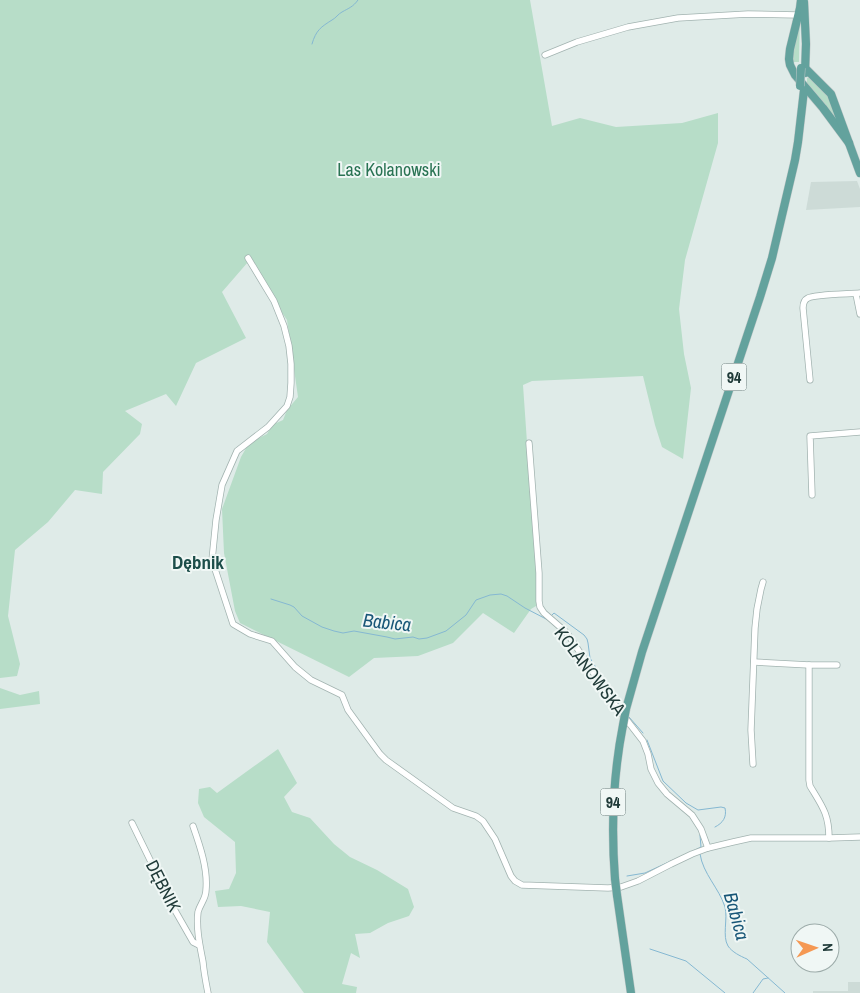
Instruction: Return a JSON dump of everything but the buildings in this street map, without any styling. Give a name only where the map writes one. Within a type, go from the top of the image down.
[{"type":"main road","points":[[802,0],[801,15],[790,49],[790,65],[795,75],[849,143]]},
{"type":"main road","name":"94","points":[[631,993],[615,880],[612,837],[618,756],[623,725],[642,652],[772,258],[786,195],[802,88],[804,70],[801,15]]},
{"type":"main road","points":[[804,70],[831,94],[860,173]]},
{"type":"street","points":[[545,55],[577,42],[628,27],[678,18],[740,14],[801,15]]},
{"type":"street","points":[[248,258],[274,301],[284,326],[289,346],[291,383],[287,406],[268,427],[237,451],[222,485],[212,560],[233,624],[250,634],[272,641],[294,667],[311,680],[342,695],[348,710],[386,760],[453,808],[476,816],[482,821],[495,839],[515,881],[522,885],[621,887],[708,848],[751,838],[860,836]]},
{"type":"street","points":[[810,380],[803,308],[807,298],[858,293],[860,314]]},
{"type":"street","points":[[812,495],[810,436],[860,432]]},
{"type":"street","name":"KOLANOWSKA","points":[[529,443],[539,573],[538,601],[540,607],[544,613],[567,633],[612,701],[643,741],[651,769],[658,783],[692,815],[701,829],[708,848]]},
{"type":"street","points":[[753,764],[751,730],[754,662],[757,609],[763,582]]},
{"type":"street","points":[[754,662],[837,665]]},
{"type":"street","points":[[809,665],[809,780],[810,786],[827,816],[829,838]]},
{"type":"street","name":"DĘBNIK","points":[[132,823],[173,907],[193,942],[199,945]]},
{"type":"street","name":"DĘBNIK","points":[[193,826],[203,857],[206,890],[198,911],[197,920],[199,945],[208,993]]},
{"type":"shaded area","points":[[857,181],[860,189],[860,207],[806,210],[811,182]]},
{"type":"shaded area","points":[[848,982],[860,982],[860,993],[813,993],[813,991],[848,991]]},
{"type":"green space","name":"Las Kolanowski","points":[[0,0],[530,0],[552,126],[580,118],[616,127],[682,123],[718,113],[718,143],[685,260],[679,309],[684,354],[691,388],[683,459],[662,447],[643,376],[532,381],[523,385],[537,586],[536,606],[531,609],[514,633],[483,613],[453,643],[418,656],[374,658],[349,677],[240,623],[235,611],[224,553],[222,509],[241,457],[249,443],[267,434],[272,425],[283,420],[287,410],[298,397],[287,320],[248,262],[222,292],[246,338],[196,363],[176,406],[166,394],[125,411],[142,424],[140,434],[103,472],[102,494],[75,490],[48,522],[15,550],[8,616],[20,664],[17,676],[0,678]]},
{"type":"green space","points":[[800,11],[799,62],[793,62],[792,56]]},
{"type":"green space","points":[[809,77],[825,93],[841,127],[807,85],[807,78]]},
{"type":"green space","points":[[0,688],[20,695],[39,691],[40,704],[0,709]]},
{"type":"green space","points":[[278,749],[297,783],[284,797],[292,812],[310,818],[334,844],[350,857],[377,870],[408,889],[414,907],[409,916],[388,923],[370,933],[355,934],[360,958],[351,953],[342,984],[357,987],[356,993],[304,993],[267,942],[270,912],[241,906],[218,907],[215,891],[229,889],[236,873],[235,842],[204,817],[198,803],[199,789],[210,787],[217,793]]},
{"type":"waterway","points":[[312,44],[319,29],[353,6],[358,0]]},
{"type":"waterway","name":"Babica","points":[[271,599],[294,607],[302,616],[334,631],[343,633],[354,631],[395,639],[427,638],[446,631],[466,615],[476,600],[490,595],[501,594],[507,596],[548,620]]},
{"type":"waterway","name":"Babica","points":[[552,615],[554,613],[587,639],[590,658],[623,711]]},
{"type":"waterway","name":"Babica","points":[[629,717],[643,733]]},
{"type":"waterway","name":"Babica","points":[[647,740],[663,781],[686,803],[698,810],[725,808],[724,819],[715,827]]},
{"type":"waterway","name":"Babica","points":[[693,851],[701,847],[700,835]]},
{"type":"waterway","name":"Babica","points":[[700,854],[704,868],[725,907],[725,937],[728,946],[734,952],[747,959],[785,993]]},
{"type":"waterway","points":[[627,876],[645,873],[684,855]]},
{"type":"waterway","points":[[650,949],[686,961],[725,993]]},
{"type":"waterway","points":[[753,993],[763,979],[768,978]]},
{"type":"district","name":"Dębnik","points":[[198,562]]}]
